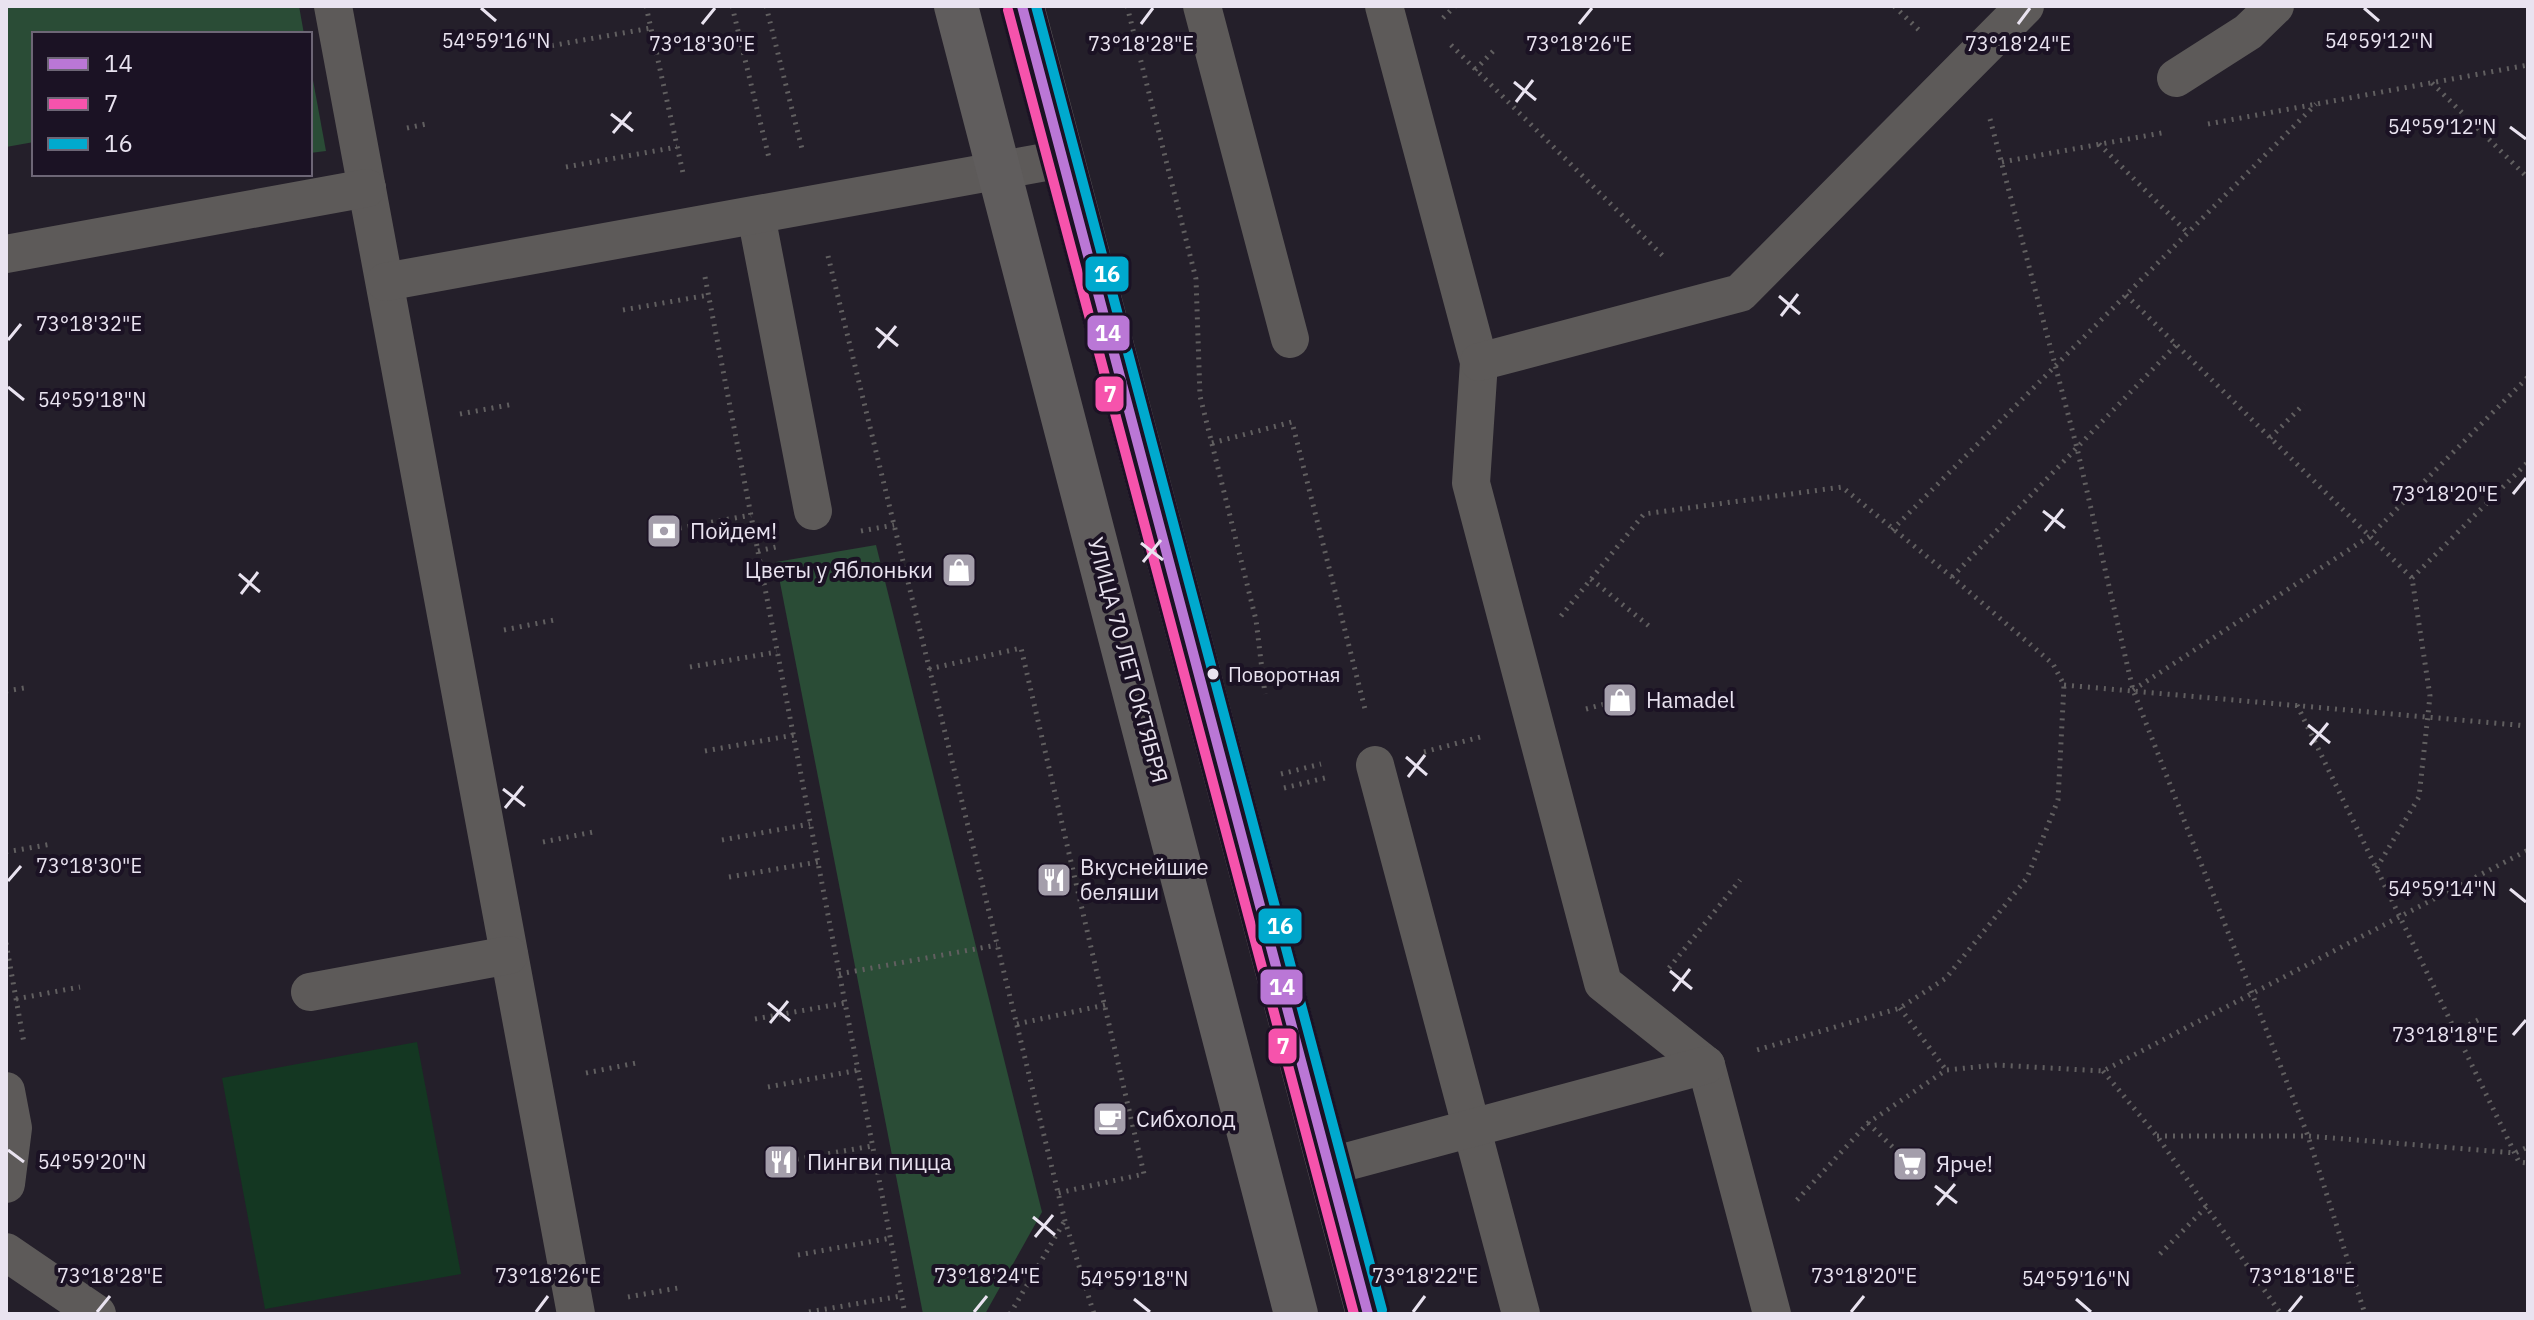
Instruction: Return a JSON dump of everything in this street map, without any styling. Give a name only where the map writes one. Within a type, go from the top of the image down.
[{"type":"main road","name":"УЛИЦА 70 ЛЕТ ОКТЯБРЯ","points":[[956,6],[1296,1314]]},
{"type":"main road","points":[[1030,8],[1062,159],[1368,1314]]},
{"type":"lane","points":[[333,6],[576,1314]]},
{"type":"lane","points":[[1202,6],[1290,339]]},
{"type":"lane","points":[[1384,6],[1479,362],[1471,483],[1603,983],[1706,1065],[1772,1314]]},
{"type":"lane","points":[[1479,362],[1740,293],[2025,6]]},
{"type":"lane","points":[[2176,78],[2248,32],[2275,6]]},
{"type":"lane","points":[[385,282],[1062,159]]},
{"type":"lane","points":[[6,254],[367,188]]},
{"type":"lane","points":[[784,209],[813,511]]},
{"type":"lane","points":[[1375,765],[1521,1314]]},
{"type":"lane","points":[[310,992],[509,955]]},
{"type":"lane","points":[[1331,1166],[1706,1065]]},
{"type":"lane","points":[[6,1091],[13,1128],[6,1184]]},
{"type":"lane","points":[[6,1252],[97,1314]]},
{"type":"path","points":[[646,6],[709,295],[905,1314]]},
{"type":"path","points":[[732,6],[784,209],[929,669],[1065,1221],[1094,1314]]},
{"type":"path","points":[[766,6],[784,209]]},
{"type":"path","points":[[1127,6],[1196,279],[1200,396],[1256,620],[1266,698]]},
{"type":"path","points":[[1433,28],[1455,6]]},
{"type":"path","points":[[1894,6],[1923,34]]},
{"type":"path","points":[[544,47],[651,28]]},
{"type":"path","points":[[1444,38],[1672,264]]},
{"type":"path","points":[[1475,70],[1497,47]]},
{"type":"path","points":[[2207,124],[2528,65]]},
{"type":"path","points":[[2431,82],[2528,178]]},
{"type":"path","points":[[1892,530],[2316,104]]},
{"type":"path","points":[[2176,130],[2002,162],[2077,448],[2133,690],[2308,1136],[2365,1314]]},
{"type":"path","points":[[2099,144],[2188,233]]},
{"type":"path","points":[[566,167],[677,147]]},
{"type":"path","points":[[623,310],[709,295]]},
{"type":"path","points":[[2126,295],[2412,578],[2430,696],[2419,797],[2376,869]]},
{"type":"path","points":[[1952,577],[2176,345]]},
{"type":"path","points":[[2133,690],[2370,536],[2528,377]]},
{"type":"path","points":[[446,417],[514,404]]},
{"type":"path","points":[[2270,438],[2304,404]]},
{"type":"path","points":[[1212,443],[1292,422],[1368,720]]},
{"type":"path","points":[[2412,578],[2528,462]]},
{"type":"path","points":[[1519,667],[1644,514],[1842,487],[2053,664],[2064,685],[2058,800],[2027,878],[1946,978],[1900,1008],[1706,1065]]},
{"type":"path","points":[[664,531],[751,515]]},
{"type":"path","points":[[1591,579],[1649,626]]},
{"type":"path","points":[[500,631],[554,620]]},
{"type":"path","points":[[929,669],[1021,648],[1144,1174],[1058,1193]]},
{"type":"path","points":[[690,667],[777,652]]},
{"type":"path","points":[[2064,685],[2528,726]]},
{"type":"path","points":[[6,691],[24,688]]},
{"type":"path","points":[[1278,790],[1620,700]]},
{"type":"path","points":[[2297,705],[2519,1162],[2528,1163]]},
{"type":"path","points":[[705,751],[794,735]]},
{"type":"path","points":[[1276,776],[1333,761]]},
{"type":"path","points":[[722,840],[810,824]]},
{"type":"path","points":[[539,842],[593,832]]},
{"type":"path","points":[[6,852],[52,844]]},
{"type":"path","points":[[1790,1208],[1868,1123],[1946,1070],[1997,1065],[2103,1071],[2528,850]]},
{"type":"path","points":[[729,877],[818,862]]},
{"type":"path","points":[[1691,941],[1740,880]]},
{"type":"path","points":[[6,943],[25,1046]]},
{"type":"path","points":[[839,974],[997,945]]},
{"type":"path","points":[[16,999],[80,987]]},
{"type":"path","points":[[755,1019],[845,1003]]},
{"type":"path","points":[[1017,1024],[1105,1005]]},
{"type":"path","points":[[1900,1008],[1946,1070]]},
{"type":"path","points":[[2455,1032],[2482,1018]]},
{"type":"path","points":[[582,1073],[636,1063]]},
{"type":"path","points":[[768,1087],[859,1070]]},
{"type":"path","points":[[2103,1071],[2157,1136],[2281,1314]]},
{"type":"path","points":[[1868,1123],[1910,1164]]},
{"type":"path","points":[[2157,1136],[2308,1136],[2515,1153],[2528,1147]]},
{"type":"path","points":[[781,1162],[872,1146]]},
{"type":"path","points":[[2160,1254],[2207,1206]]},
{"type":"path","points":[[1010,1314],[1065,1221]]},
{"type":"path","points":[[798,1255],[891,1238]]},
{"type":"path","points":[[624,1297],[678,1288]]},
{"type":"path","points":[[809,1312],[901,1296]]},
{"type":"green space","points":[[6,6],[299,6],[304,32],[32,32],[32,142],[6,147]]},
{"type":"green space","points":[[312,75],[326,151],[312,153]]},
{"type":"green space","points":[[876,545],[1042,1212],[985,1314],[923,1314],[776,562]]},
{"type":"green space","points":[[417,1042],[461,1274],[265,1309],[222,1078]]},
{"type":"transit line","name":"14","points":[[1022,6],[1368,1314]]},
{"type":"transit line","name":"16","points":[[1036,6],[1382,1310]]},
{"type":"transit line","name":"7","points":[[1008,10],[1354,1314]]},
{"type":"place","name":"Пойдем!","points":[[664,531]]},
{"type":"place","name":"Цветы у Яблоньки","points":[[959,570]]},
{"type":"place","name":"Поворотная","points":[[1213,674]]},
{"type":"place","name":"Hamadel","points":[[1620,700]]},
{"type":"place","name":"Вкуснейшие беляши","points":[[1054,880]]},
{"type":"place","name":"Сибхолод","points":[[1110,1119]]},
{"type":"place","name":"Пингви пицца","points":[[781,1162]]},
{"type":"place","name":"Ярче!","points":[[1910,1164]]}]
